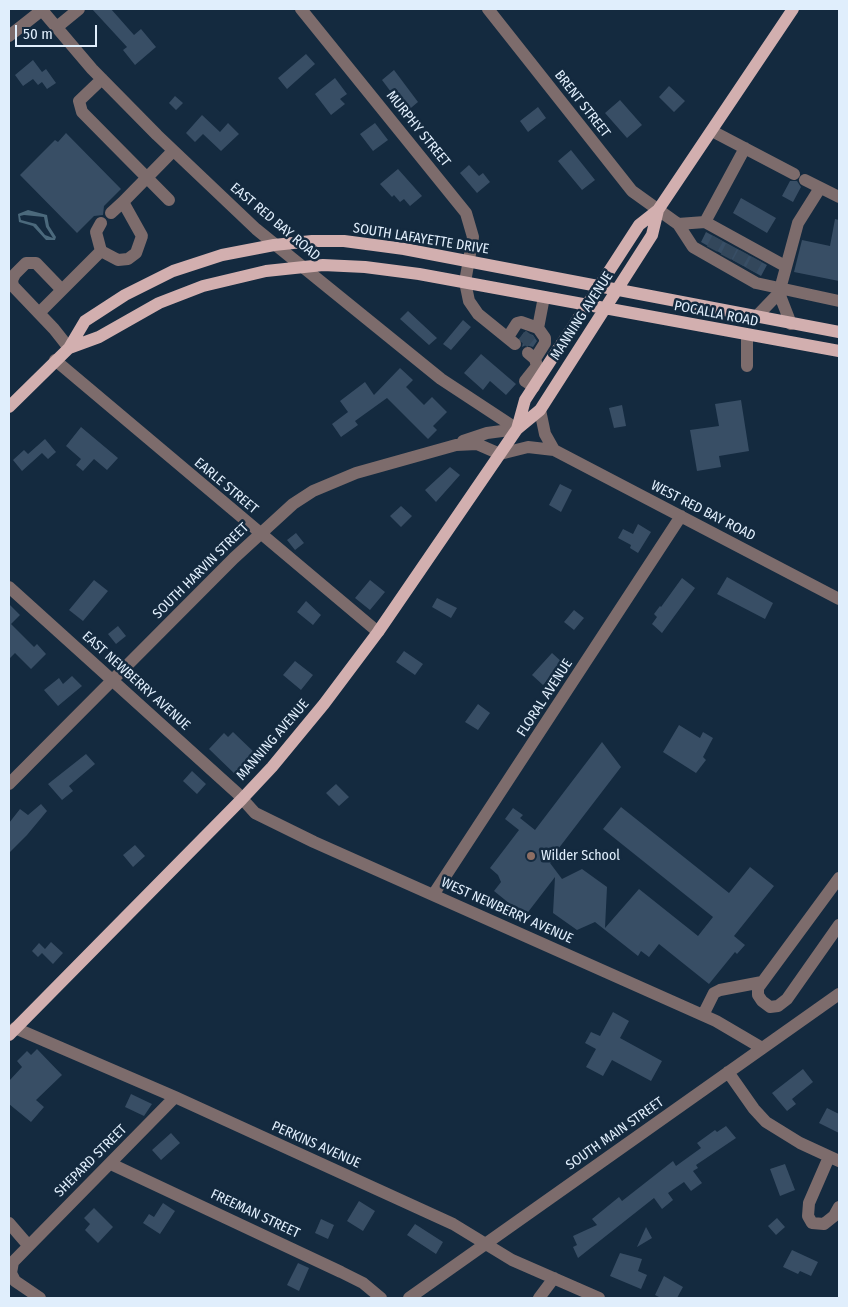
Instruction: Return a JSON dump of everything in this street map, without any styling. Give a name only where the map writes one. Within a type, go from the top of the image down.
[{"type":"main road","name":"MANNING AVENUE","points":[[517,429],[525,400],[599,286],[639,225],[658,210],[792,9]]},
{"type":"main road","name":"MANNING AVENUE","points":[[12,1032],[242,799],[272,767],[324,704],[378,632],[517,429],[540,410],[652,235],[658,210]]},
{"type":"main road","name":"SOUTH LAFAYETTE DRIVE","points":[[9,407],[69,348],[85,321],[148,282],[222,255],[274,245],[344,242],[377,245],[469,261],[617,290]]},
{"type":"main road","name":"SOUTH LAFAYETTE DRIVE","points":[[69,348],[99,337],[136,314],[181,294],[231,279],[303,266],[365,267],[464,282],[587,305]]},
{"type":"main road","name":"POCALLA ROAD","points":[[617,290],[839,332]]},
{"type":"main road","name":"POCALLA ROAD","points":[[587,305],[839,351]]},
{"type":"street","points":[[9,36],[42,9]]},
{"type":"street","name":"EAST RED BAY ROAD","points":[[42,9],[102,79],[173,151],[274,245],[303,266],[441,379],[517,429]]},
{"type":"street","points":[[56,27],[79,9]]},
{"type":"street","name":"MURPHY STREET","points":[[301,9],[461,204],[473,230],[473,244],[464,282]]},
{"type":"street","name":"BRENT STREET","points":[[488,9],[632,191],[678,224]]},
{"type":"street","points":[[102,79],[79,101],[82,112],[169,200]]},
{"type":"street","points":[[712,131],[839,197]]},
{"type":"street","points":[[705,222],[745,148]]},
{"type":"street","points":[[111,213],[173,151]]},
{"type":"street","points":[[791,324],[780,291],[785,266],[798,223],[820,188]]},
{"type":"street","points":[[101,223],[96,232],[101,251],[118,260],[128,259],[136,253],[142,236],[123,202]]},
{"type":"street","points":[[705,222],[678,224],[693,248],[715,244],[754,265],[785,266]]},
{"type":"street","points":[[705,222],[715,244],[754,265]]},
{"type":"street","points":[[39,313],[101,251]]},
{"type":"street","points":[[62,290],[36,263],[26,263],[12,280],[13,286],[69,348]]},
{"type":"street","points":[[754,265],[756,283],[780,291],[839,300]]},
{"type":"street","points":[[464,282],[470,301],[478,314],[514,336],[517,323],[522,322],[538,328],[545,338],[536,350],[537,366],[525,381],[534,387]]},
{"type":"street","points":[[756,317],[780,291]]},
{"type":"street","points":[[538,328],[544,297]]},
{"type":"street","points":[[747,335],[747,366]]},
{"type":"street","points":[[536,350],[557,351]]},
{"type":"street","name":"EARLE STREET","points":[[56,360],[259,534],[378,632]]},
{"type":"street","points":[[540,410],[545,434],[554,450]]},
{"type":"street","name":"SOUTH HARVIN STREET","points":[[456,445],[468,438],[517,429]]},
{"type":"street","name":"SOUTH HARVIN STREET","points":[[9,784],[259,534],[293,504],[330,484],[356,473],[456,445],[477,444],[500,454]]},
{"type":"street","name":"WEST RED BAY ROAD","points":[[500,454],[528,447],[554,450],[839,599]]},
{"type":"street","name":"FLORAL AVENUE","points":[[433,895],[681,516]]},
{"type":"street","name":"EAST NEWBERRY AVENUE","points":[[9,587],[237,792],[242,799]]},
{"type":"street","name":"WEST NEWBERRY AVENUE","points":[[242,799],[260,816],[703,1015],[737,1031],[762,1048]]},
{"type":"street","points":[[839,878],[758,988],[758,995],[762,1002],[770,1007],[778,1006],[787,999],[839,925]]},
{"type":"street","points":[[703,1015],[714,993],[720,990],[762,982]]},
{"type":"street","name":"SOUTH MAIN STREET","points":[[409,1298],[839,994]]},
{"type":"street","name":"PERKINS AVENUE","points":[[12,1032],[175,1097],[453,1224],[512,1260],[599,1298]]},
{"type":"street","points":[[728,1072],[754,1109],[766,1122],[794,1140],[834,1159],[809,1203],[808,1216],[812,1222],[824,1224],[834,1216],[839,1207]]},
{"type":"street","name":"SHEPARD STREET","points":[[40,1298],[19,1285],[11,1273],[12,1262],[111,1164],[175,1097]]},
{"type":"street","name":"FREEMAN STREET","points":[[111,1164],[341,1272],[362,1283],[382,1298]]},
{"type":"street","points":[[9,1223],[28,1245]]},
{"type":"street","points":[[540,1298],[554,1278]]},
{"type":"water","points":[[28,210],[47,215],[49,226],[56,237],[55,240],[46,240],[33,226],[19,222],[18,214]],"holes":[[[20,216],[44,217],[46,227],[53,238],[45,235],[36,224],[21,220]]]},
{"type":"building","points":[[92,9],[111,9],[134,35],[141,29],[156,47],[135,65],[123,50],[127,47]]},
{"type":"building","points":[[306,54],[315,64],[287,89],[278,78]]},
{"type":"building","points":[[33,60],[42,72],[46,69],[56,83],[47,89],[42,82],[38,85],[33,79],[23,86],[15,75]]},
{"type":"building","points":[[394,70],[418,102],[406,112],[382,80]]},
{"type":"building","points":[[335,78],[347,94],[340,99],[345,104],[331,115],[315,94]]},
{"type":"building","points":[[669,86],[685,101],[674,112],[659,97]]},
{"type":"building","points":[[175,96],[183,103],[176,110],[169,103]]},
{"type":"building","points":[[620,100],[642,125],[627,138],[605,113]]},
{"type":"building","points":[[538,107],[546,118],[528,132],[520,121]]},
{"type":"building","points":[[202,115],[220,132],[228,123],[239,134],[221,151],[203,134],[195,142],[186,133]]},
{"type":"building","points":[[375,123],[388,140],[373,151],[360,134]]},
{"type":"building","points":[[66,133],[121,189],[104,206],[103,215],[94,216],[77,233],[20,175],[55,140],[58,142]]},
{"type":"building","points":[[571,150],[595,180],[582,190],[558,161]]},
{"type":"building","points":[[469,165],[479,176],[483,173],[490,182],[477,193],[460,173]]},
{"type":"building","points":[[398,169],[422,196],[410,206],[404,199],[400,202],[394,195],[392,197],[380,184]]},
{"type":"building","points":[[790,181],[797,181],[801,187],[793,202],[782,196]]},
{"type":"building","points":[[741,198],[776,218],[767,233],[733,213]]},
{"type":"building","points":[[835,219],[839,220],[839,281],[794,272],[802,240],[830,246]]},
{"type":"building","points":[[706,232],[767,265],[761,276],[701,242]]},
{"type":"building","points":[[408,311],[437,338],[429,345],[400,319]]},
{"type":"building","points":[[463,320],[471,327],[451,350],[443,344]]},
{"type":"building","points":[[524,332],[533,335],[537,341],[533,347],[526,345],[522,347],[523,342],[520,338]]},
{"type":"building","points":[[481,354],[516,384],[506,395],[490,381],[483,390],[464,373]]},
{"type":"building","points":[[400,368],[413,380],[406,387],[424,405],[432,397],[447,412],[433,426],[437,430],[428,439],[387,398],[355,421],[358,425],[341,437],[332,424],[348,412],[340,401],[365,382],[374,395]]},
{"type":"building","points":[[741,400],[749,451],[719,456],[721,467],[697,471],[690,430],[719,426],[715,404]]},
{"type":"building","points":[[622,405],[626,426],[614,428],[609,408]]},
{"type":"building","points":[[81,427],[118,458],[107,470],[94,459],[83,471],[76,465],[81,459],[66,446]]},
{"type":"building","points":[[45,439],[56,452],[48,459],[42,453],[22,471],[13,460],[24,450],[28,454]]},
{"type":"building","points":[[450,467],[460,475],[436,502],[425,490]]},
{"type":"building","points":[[560,484],[572,490],[561,512],[549,505]]},
{"type":"building","points":[[401,506],[412,516],[401,527],[390,516]]},
{"type":"building","points":[[638,524],[651,532],[638,553],[630,548],[631,545],[618,538],[623,529],[633,534]]},
{"type":"building","points":[[296,533],[304,543],[295,550],[287,540]]},
{"type":"building","points":[[727,577],[773,603],[765,619],[717,594]]},
{"type":"building","points":[[682,578],[695,588],[662,633],[652,624],[657,617],[654,614]]},
{"type":"building","points":[[94,580],[108,591],[83,621],[69,610]]},
{"type":"building","points":[[370,580],[385,592],[370,610],[355,598]]},
{"type":"building","points":[[437,598],[457,608],[451,618],[432,607]]},
{"type":"building","points":[[306,601],[321,615],[313,625],[297,612]]},
{"type":"building","points":[[9,604],[20,615],[11,624],[34,647],[37,644],[46,654],[31,669],[15,653],[9,659]]},
{"type":"building","points":[[574,610],[584,618],[574,630],[564,622]]},
{"type":"building","points":[[118,626],[126,636],[116,644],[108,634]]},
{"type":"building","points":[[404,651],[423,664],[415,675],[396,662]]},
{"type":"building","points":[[552,653],[563,663],[543,685],[532,675]]},
{"type":"building","points":[[295,661],[313,675],[301,690],[283,675]]},
{"type":"building","points":[[72,676],[82,686],[58,706],[44,690],[59,678],[63,684]]},
{"type":"building","points":[[478,704],[490,713],[478,730],[465,722]]},
{"type":"building","points":[[679,725],[700,738],[703,732],[713,738],[703,757],[706,760],[696,773],[663,752]]},
{"type":"building","points":[[233,732],[257,755],[239,778],[209,749],[224,733],[228,737]]},
{"type":"building","points":[[602,742],[621,767],[552,857],[554,858],[550,863],[562,879],[582,869],[607,887],[605,928],[639,889],[698,936],[713,917],[603,829],[621,807],[729,893],[750,867],[774,886],[734,936],[745,945],[737,954],[735,952],[709,984],[659,944],[649,957],[641,951],[638,956],[595,922],[577,930],[553,913],[555,877],[525,916],[494,891],[501,882],[498,875],[490,868],[519,830],[505,819],[513,808],[523,815],[520,818],[535,830]]},
{"type":"building","points":[[86,754],[95,764],[69,786],[73,791],[62,800],[48,784]]},
{"type":"building","points":[[192,771],[206,784],[197,794],[183,781]]},
{"type":"building","points":[[336,784],[349,797],[339,806],[326,793]]},
{"type":"building","points":[[41,804],[47,811],[9,853],[9,823],[20,809],[28,815]]},
{"type":"building","points":[[135,845],[145,856],[133,867],[123,855]]},
{"type":"building","points":[[51,942],[63,953],[53,964],[42,953],[38,957],[32,951],[39,943],[45,949]]},
{"type":"building","points":[[613,1012],[629,1021],[620,1038],[662,1061],[651,1081],[612,1060],[603,1076],[586,1067],[596,1049],[585,1043],[591,1032],[600,1036]]},
{"type":"building","points":[[37,1049],[62,1075],[36,1100],[44,1107],[31,1122],[9,1104],[9,1081],[22,1067],[17,1061],[27,1051],[31,1055]]},
{"type":"building","points":[[803,1069],[813,1082],[792,1099],[796,1104],[787,1111],[772,1093]]},
{"type":"building","points":[[131,1094],[152,1104],[144,1116],[125,1107]]},
{"type":"building","points":[[827,1108],[839,1114],[839,1133],[819,1123]]},
{"type":"building","points":[[726,1126],[736,1138],[696,1165],[698,1168],[693,1171],[702,1183],[691,1191],[684,1182],[668,1193],[673,1200],[662,1209],[654,1198],[578,1258],[573,1247],[577,1245],[573,1236],[597,1225],[592,1219],[619,1197],[622,1201],[673,1161],[676,1166],[701,1148],[697,1143],[715,1130],[717,1132]]},
{"type":"building","points":[[171,1133],[180,1143],[161,1160],[152,1150]]},
{"type":"building","points":[[785,1164],[795,1190],[780,1196],[770,1169]]},
{"type":"building","points":[[359,1201],[375,1211],[363,1231],[347,1221]]},
{"type":"building","points":[[163,1203],[175,1211],[160,1234],[143,1223],[149,1214],[154,1217]]},
{"type":"building","points":[[94,1208],[113,1227],[98,1243],[85,1230],[90,1224],[84,1218]]},
{"type":"building","points":[[777,1218],[785,1227],[776,1235],[768,1226]]},
{"type":"building","points":[[321,1219],[334,1225],[328,1239],[315,1233]]},
{"type":"building","points":[[415,1224],[443,1242],[436,1254],[407,1235]]},
{"type":"building","points":[[646,1227],[652,1238],[637,1247]]},
{"type":"building","points":[[792,1250],[818,1262],[811,1276],[800,1271],[798,1274],[783,1267]]},
{"type":"building","points":[[620,1253],[642,1259],[638,1271],[647,1275],[641,1289],[610,1276]]},
{"type":"building","points":[[298,1263],[309,1268],[299,1291],[287,1285]]},
{"type":"building","points":[[664,1276],[683,1287],[677,1298],[661,1298],[655,1295]]},
{"type":"tunnel","points":[[712,249],[718,238]]},
{"type":"tunnel","points":[[726,257],[732,245]]},
{"type":"tunnel","points":[[738,263],[744,252]]},
{"type":"tunnel","points":[[751,270],[757,259]]},
{"type":"tunnel","points":[[522,335],[534,345]]},
{"type":"place","name":"Wilder School","points":[[531,856]]}]
